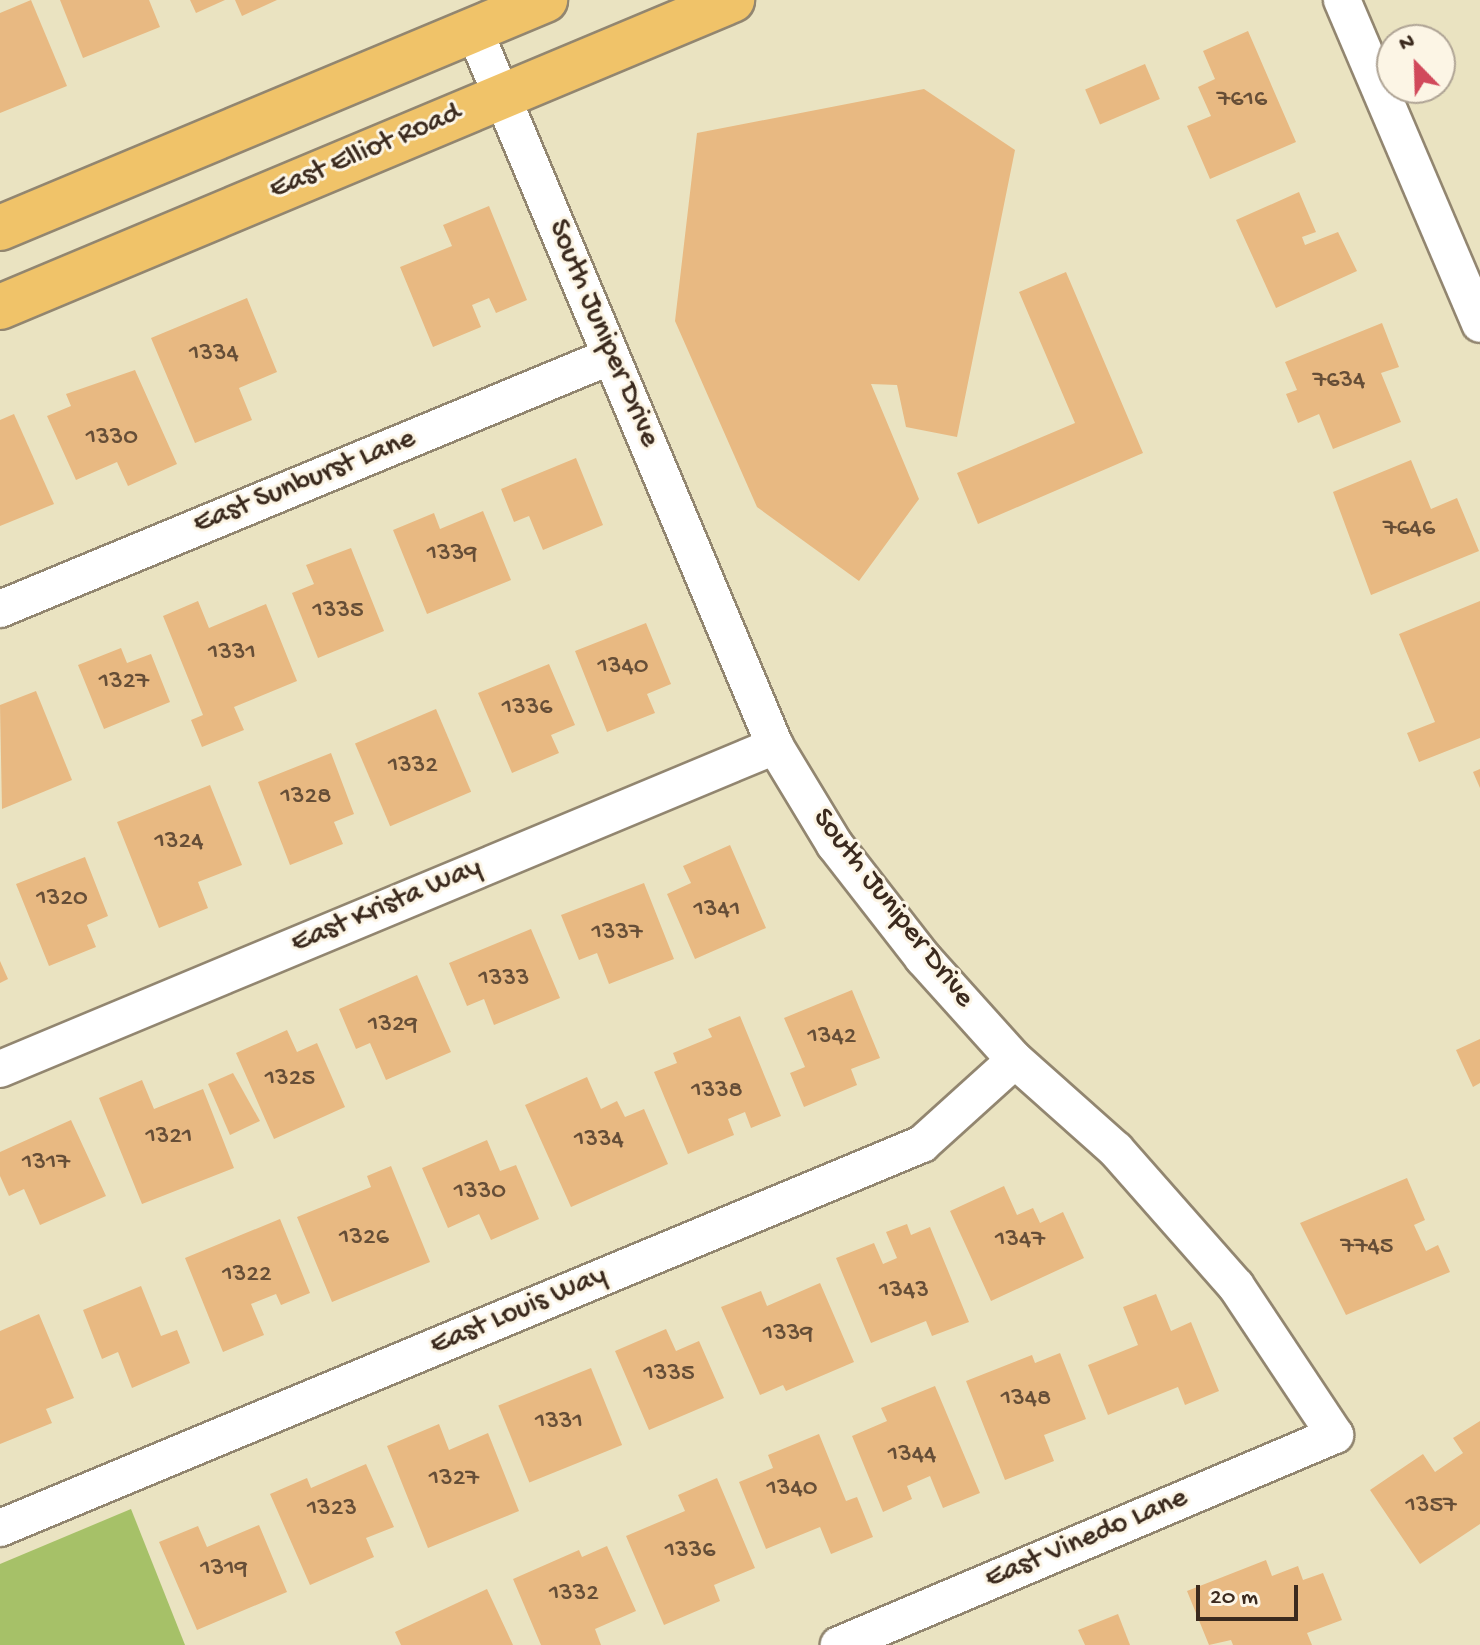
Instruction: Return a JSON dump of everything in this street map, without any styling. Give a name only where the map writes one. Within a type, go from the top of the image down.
[{"type":"main road","points":[[0,228],[545,0]]},
{"type":"main road","name":"East Elliot Road","points":[[0,307],[732,0]]},
{"type":"street","points":[[1342,0],[1480,324]]},
{"type":"street","name":"South Juniper Drive","points":[[474,30],[775,746],[835,845],[923,958],[1015,1060],[1116,1150],[1236,1286],[1335,1435]]},
{"type":"street","name":"East Sunburst Lane","points":[[0,609],[611,356]]},
{"type":"street","name":"East Krista Way","points":[[0,1069],[775,746]]},
{"type":"street","name":"East Louis Way","points":[[0,1528],[922,1144],[1015,1060]]},
{"type":"street","name":"East Vinedo Lane","points":[[839,1645],[1335,1435]]},
{"type":"green space","points":[[131,1509],[185,1645],[0,1645],[0,1564]]},
{"type":"building","points":[[31,0],[67,86],[0,113],[0,13]]},
{"type":"building","points":[[60,0],[149,0],[160,27],[83,58]]},
{"type":"building","points":[[190,0],[225,0],[196,13]]},
{"type":"building","points":[[235,0],[277,0],[242,16]]},
{"type":"building","points":[[1248,31],[1296,142],[1210,179],[1187,126],[1211,116],[1198,87],[1215,79],[1203,51]]},
{"type":"building","points":[[1145,64],[1160,99],[1100,124],[1085,89]]},
{"type":"building","points":[[924,89],[1015,150],[957,437],[906,427],[897,385],[871,384],[919,499],[859,581],[757,507],[675,321],[697,133]]},
{"type":"building","points":[[1299,192],[1316,232],[1302,237],[1305,245],[1338,232],[1357,271],[1276,308],[1236,220]]},
{"type":"building","points":[[489,206],[527,300],[496,313],[489,298],[472,305],[481,327],[433,347],[400,267],[452,246],[443,225]]},
{"type":"building","points":[[1066,272],[1143,453],[978,524],[957,473],[1075,423],[1019,292]]},
{"type":"building","points":[[247,298],[277,372],[239,388],[252,420],[195,443],[151,338]]},
{"type":"building","points":[[1382,323],[1399,367],[1381,373],[1401,422],[1333,449],[1319,414],[1298,423],[1286,394],[1297,390],[1285,362]]},
{"type":"building","points":[[135,370],[177,464],[128,486],[117,462],[76,480],[47,416],[71,406],[66,394]]},
{"type":"building","points":[[14,414],[54,504],[0,526],[0,420]]},
{"type":"building","points":[[576,458],[603,525],[543,550],[529,516],[514,522],[501,489]]},
{"type":"building","points":[[1411,460],[1431,509],[1457,498],[1479,551],[1371,595],[1333,492]]},
{"type":"building","points":[[483,511],[511,580],[427,614],[393,530],[434,513],[440,529]]},
{"type":"building","points":[[351,548],[384,631],[318,658],[292,593],[314,584],[306,565]]},
{"type":"building","points":[[198,601],[209,628],[266,604],[297,681],[234,707],[244,730],[202,747],[191,720],[203,715],[163,616]]},
{"type":"building","points":[[1480,601],[1480,738],[1419,762],[1407,733],[1435,722],[1399,634]]},
{"type":"building","points":[[646,623],[671,684],[647,694],[655,713],[607,732],[575,651]]},
{"type":"building","points":[[121,648],[127,663],[151,654],[170,702],[104,729],[78,665]]},
{"type":"building","points":[[549,664],[575,725],[551,735],[559,753],[512,773],[478,693]]},
{"type":"building","points":[[36,691],[72,780],[2,809],[0,705]]},
{"type":"building","points":[[436,709],[471,792],[390,826],[355,743]]},
{"type":"building","points":[[331,753],[354,814],[334,822],[343,844],[290,865],[258,782]]},
{"type":"building","points":[[1480,769],[1480,788],[1473,772]]},
{"type":"building","points":[[210,785],[242,865],[198,882],[208,908],[159,928],[117,822]]},
{"type":"building","points":[[730,845],[766,928],[695,959],[667,894],[691,883],[683,866]]},
{"type":"building","points":[[85,857],[108,916],[87,925],[96,947],[49,966],[16,884]]},
{"type":"building","points":[[644,883],[674,959],[609,984],[597,953],[579,960],[561,915]]},
{"type":"building","points":[[531,929],[560,998],[494,1025],[484,999],[467,1006],[449,963]]},
{"type":"building","points":[[0,961],[8,979],[0,983]]},
{"type":"building","points":[[417,975],[451,1052],[386,1080],[370,1043],[356,1049],[339,1009]]},
{"type":"building","points":[[852,990],[880,1058],[851,1069],[857,1085],[804,1107],[790,1073],[805,1067],[784,1018]]},
{"type":"building","points":[[740,1016],[781,1116],[751,1128],[745,1112],[728,1119],[734,1135],[688,1154],[654,1072],[677,1063],[673,1053],[712,1037],[708,1029]]},
{"type":"building","points":[[287,1030],[297,1052],[317,1043],[345,1107],[274,1139],[236,1053]]},
{"type":"building","points":[[1480,1039],[1480,1083],[1473,1087],[1456,1050]]},
{"type":"building","points":[[233,1073],[260,1121],[230,1135],[208,1084]]},
{"type":"building","points":[[587,1077],[601,1109],[617,1101],[625,1117],[644,1109],[668,1164],[571,1207],[525,1105]]},
{"type":"building","points":[[142,1080],[154,1109],[203,1089],[234,1168],[142,1204],[99,1098]]},
{"type":"building","points":[[71,1120],[106,1196],[40,1225],[24,1189],[9,1196],[0,1176],[0,1152]]},
{"type":"building","points":[[487,1140],[500,1171],[516,1165],[539,1219],[491,1240],[479,1214],[448,1228],[422,1168]]},
{"type":"building","points":[[391,1166],[430,1262],[332,1302],[297,1217],[371,1187],[367,1176]]},
{"type":"building","points":[[1407,1178],[1425,1220],[1414,1225],[1426,1251],[1438,1245],[1450,1272],[1346,1315],[1300,1223]]},
{"type":"building","points":[[1004,1186],[1017,1215],[1033,1208],[1040,1223],[1063,1212],[1084,1258],[991,1301],[950,1211]]},
{"type":"building","points":[[280,1219],[310,1293],[281,1305],[276,1294],[251,1304],[264,1335],[223,1352],[185,1258]]},
{"type":"building","points":[[907,1224],[911,1235],[930,1227],[969,1322],[932,1336],[926,1321],[871,1343],[836,1258],[874,1243],[883,1264],[897,1258],[886,1232]]},
{"type":"building","points":[[820,1283],[854,1362],[786,1391],[783,1385],[760,1395],[721,1307],[761,1291],[767,1306]]},
{"type":"building","points":[[141,1286],[161,1336],[177,1330],[190,1363],[132,1388],[118,1352],[102,1359],[83,1310]]},
{"type":"building","points":[[1156,1294],[1171,1331],[1191,1322],[1219,1391],[1185,1405],[1178,1387],[1108,1415],[1088,1365],[1138,1345],[1123,1307]]},
{"type":"building","points":[[39,1314],[74,1398],[46,1409],[52,1423],[0,1444],[0,1331]]},
{"type":"building","points":[[666,1329],[676,1351],[699,1341],[724,1398],[649,1430],[615,1351]]},
{"type":"building","points":[[1060,1353],[1086,1419],[1044,1435],[1054,1461],[1005,1480],[966,1381],[1032,1355],[1035,1363]]},
{"type":"building","points":[[591,1368],[622,1445],[529,1482],[498,1405]]},
{"type":"building","points":[[935,1386],[980,1493],[943,1508],[930,1476],[907,1486],[912,1499],[883,1512],[852,1436],[887,1421],[881,1408]]},
{"type":"building","points":[[1480,1421],[1480,1524],[1420,1564],[1370,1490],[1423,1454],[1435,1472],[1463,1453],[1453,1438]]},
{"type":"building","points":[[439,1424],[449,1450],[488,1433],[519,1511],[428,1548],[387,1446]]},
{"type":"building","points":[[819,1434],[846,1501],[857,1497],[873,1537],[831,1554],[820,1527],[766,1549],[739,1482],[773,1468],[768,1455]]},
{"type":"building","points":[[366,1464],[394,1527],[366,1538],[374,1557],[310,1585],[270,1494],[307,1478],[311,1488]]},
{"type":"building","points":[[717,1478],[755,1568],[714,1585],[720,1601],[664,1625],[626,1536],[685,1511],[678,1495]]},
{"type":"building","points":[[259,1525],[287,1592],[197,1630],[159,1542],[198,1526],[207,1547]]},
{"type":"building","points":[[607,1546],[636,1611],[595,1629],[601,1645],[541,1645],[513,1579],[579,1550],[582,1557]]},
{"type":"building","points":[[1266,1560],[1272,1576],[1298,1566],[1303,1580],[1323,1573],[1342,1620],[1307,1633],[1312,1645],[1233,1645],[1231,1640],[1209,1645],[1187,1591]]},
{"type":"building","points":[[487,1589],[513,1645],[401,1645],[395,1632]]},
{"type":"building","points":[[1118,1614],[1130,1645],[1085,1645],[1078,1630]]}]
